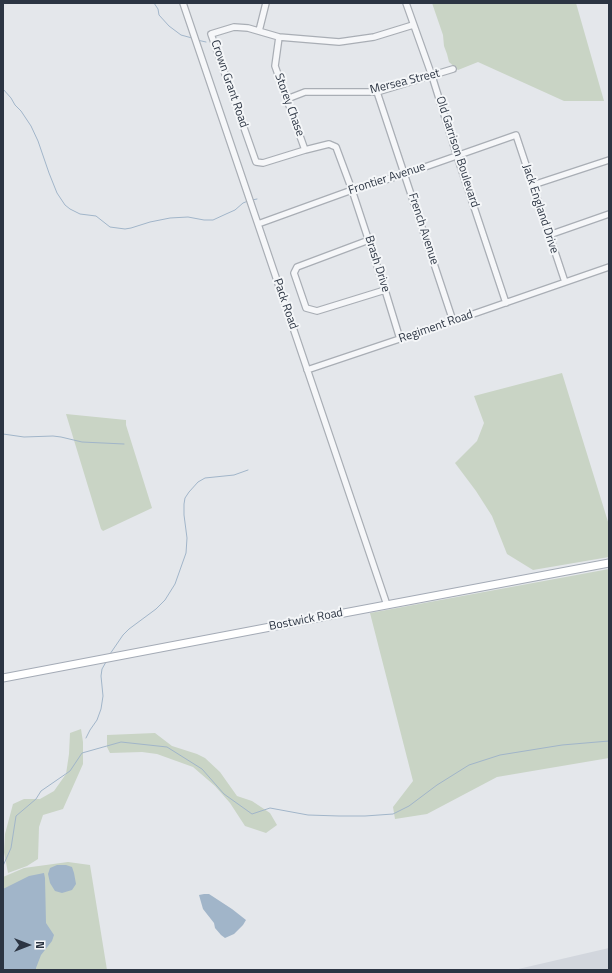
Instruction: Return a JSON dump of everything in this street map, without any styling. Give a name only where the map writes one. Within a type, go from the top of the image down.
[{"type":"main road","name":"Bostwick Road","points":[[3,678],[609,563]]},
{"type":"street","name":"Pack Road","points":[[183,3],[387,604]]},
{"type":"street","points":[[259,31],[266,3]]},
{"type":"street","name":"Old Garrison Boulevard","points":[[406,3],[432,76],[506,303]]},
{"type":"street","name":"Crown Grant Road","points":[[352,190],[336,147],[329,144],[263,163],[256,162],[211,34],[234,27],[248,28],[279,37],[338,42],[374,37],[413,25]]},
{"type":"street","name":"Storey Chase","points":[[279,37],[275,66],[305,150]]},
{"type":"street","name":"Mersea Street","points":[[287,99],[305,92],[377,92],[453,69]]},
{"type":"street","name":"French Avenue","points":[[377,92],[453,321]]},
{"type":"street","name":"Frontier Avenue","points":[[258,224],[352,190],[405,174],[516,135]]},
{"type":"street","name":"Jack England Drive","points":[[516,135],[565,282]]},
{"type":"street","points":[[533,185],[609,160]]},
{"type":"street","name":"Brash Drive","points":[[352,190],[400,339]]},
{"type":"street","points":[[549,235],[609,214]]},
{"type":"street","points":[[369,240],[297,267],[294,273],[306,308],[317,311],[385,290]]},
{"type":"street","name":"Regiment Road","points":[[307,370],[609,268]]},
{"type":"shaded area","points":[[609,948],[609,970],[514,970]]},
{"type":"green space","points":[[432,3],[576,3],[604,101],[564,101],[478,62],[458,70],[449,62],[444,46],[443,35]]},
{"type":"green space","points":[[562,373],[609,525],[609,557],[533,570],[507,554],[492,516],[455,463],[477,441],[484,423],[474,396]]},
{"type":"green space","points":[[66,414],[126,420],[126,425],[152,508],[103,531],[101,529]]},
{"type":"green space","points":[[609,569],[609,758],[497,777],[427,814],[395,819],[393,807],[413,781],[370,613]]},
{"type":"green space","points":[[81,729],[83,742],[83,764],[63,809],[43,815],[39,827],[38,859],[27,866],[8,873],[4,852],[5,834],[13,804],[24,799],[40,799],[54,791],[66,774],[70,733]]},
{"type":"green space","points":[[155,733],[172,746],[205,758],[220,772],[237,796],[252,801],[270,813],[277,825],[266,833],[245,826],[230,803],[215,786],[193,767],[157,754],[142,752],[110,753],[107,747],[107,735]]},
{"type":"green space","points":[[68,862],[90,865],[107,970],[3,970],[3,877],[24,868]]},
{"type":"water","points":[[57,865],[72,867],[76,884],[72,890],[62,893],[55,891],[50,883],[48,874],[50,868]]},
{"type":"water","points":[[44,873],[46,923],[54,935],[52,941],[41,955],[36,970],[3,970],[3,889],[29,876]]},
{"type":"water","points":[[209,894],[246,920],[234,934],[225,938],[215,928],[214,923],[203,909],[199,895]]},
{"type":"waterway","points":[[154,3],[158,9],[159,15],[169,26],[181,35],[192,38]]},
{"type":"waterway","points":[[197,40],[206,42]]},
{"type":"waterway","points":[[3,89],[31,126],[57,193],[65,205],[80,214],[96,216],[110,227],[125,229],[170,218],[188,217],[213,220],[235,210],[243,203],[248,201]]},
{"type":"waterway","points":[[252,200],[257,199]]},
{"type":"waterway","points":[[3,434],[24,437],[53,436],[82,442],[124,444]]},
{"type":"waterway","points":[[110,654],[129,629],[156,609],[165,600],[175,584],[186,553],[187,538],[184,504],[185,498],[189,492],[198,482],[205,478],[234,475],[248,470]]},
{"type":"waterway","points":[[86,738],[97,720],[101,709],[103,696],[101,676],[102,669],[106,662]]},
{"type":"waterway","points":[[3,866],[11,848],[16,816],[36,799],[41,791],[70,771],[82,753],[121,742],[167,747],[202,769],[224,794],[252,814],[270,808],[308,815],[365,816],[393,814],[409,806],[437,785],[469,765],[500,755],[562,745],[609,741]]}]
